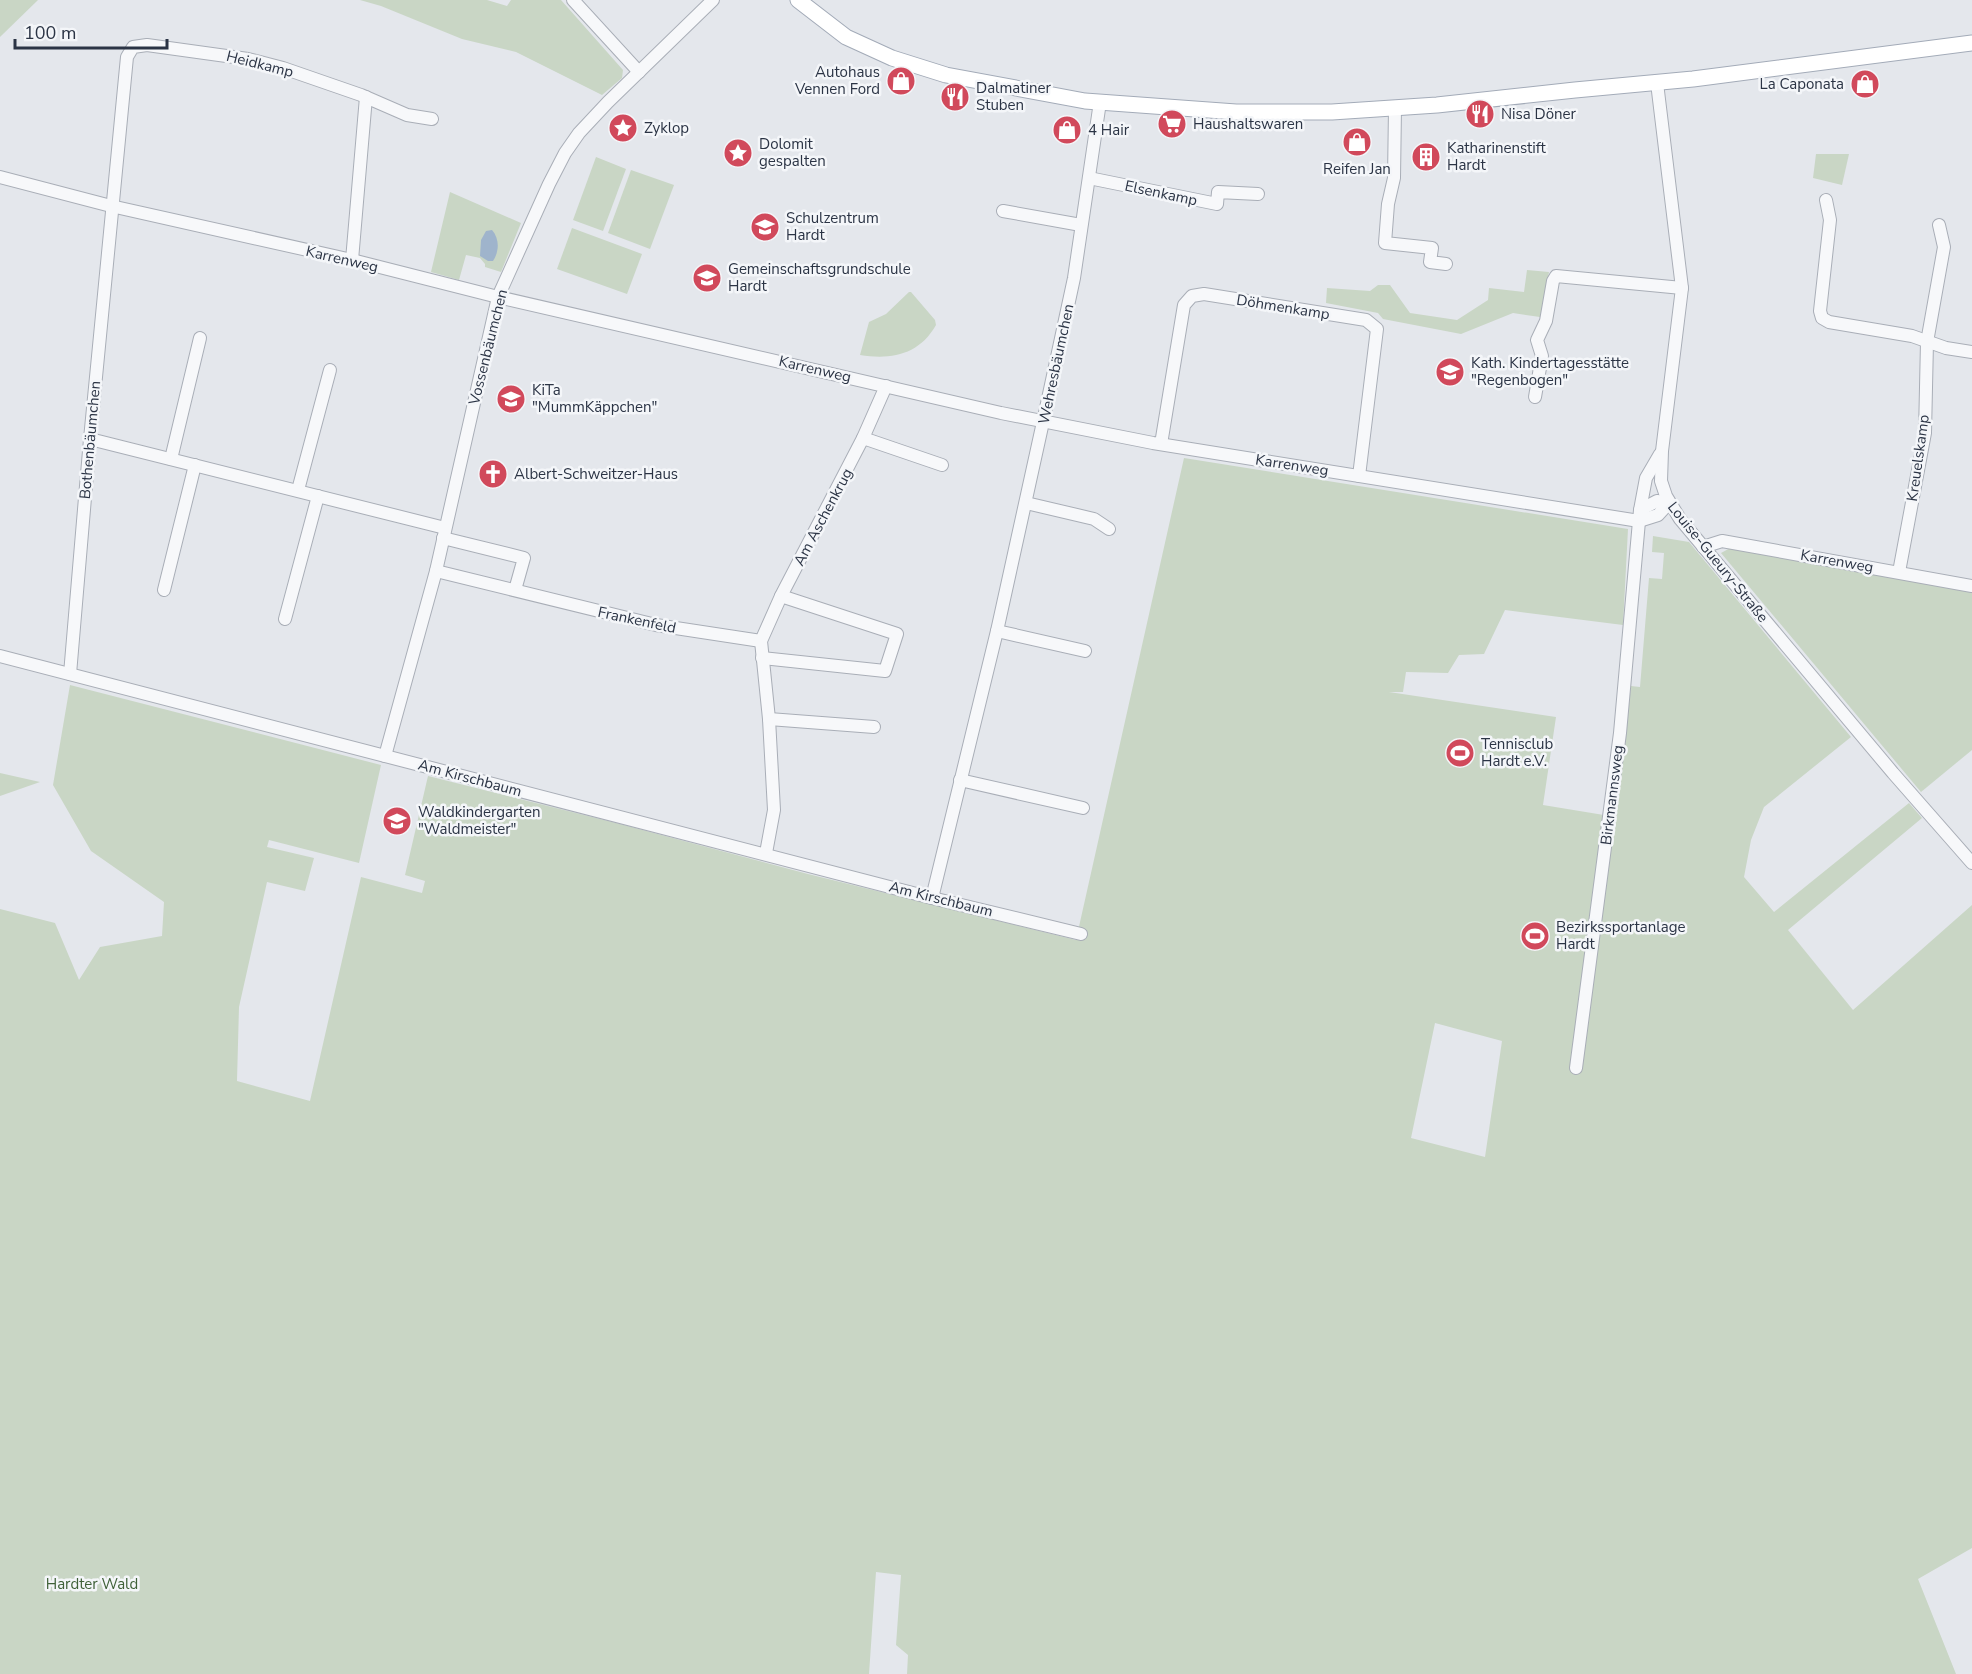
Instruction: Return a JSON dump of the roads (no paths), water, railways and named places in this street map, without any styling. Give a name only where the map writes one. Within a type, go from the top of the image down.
[{"type":"main road","points":[[798,0],[846,37],[899,61],[966,80],[1100,102],[1236,112],[1332,112],[1395,108],[1657,83],[1972,43]]},
{"type":"street","points":[[573,0],[639,72]]},
{"type":"street","name":"Vossenbäumchen","points":[[385,756],[436,571],[498,297],[565,153],[594,116],[713,0]]},
{"type":"street","name":"Heidkamp","points":[[111,206],[127,57],[133,47],[147,45],[248,59],[283,68],[407,115],[432,120]]},
{"type":"street","name":"Louise-Gueury-Straße","points":[[1657,83],[1682,288],[1662,451],[1661,481],[1669,503],[1703,547],[1899,781],[1972,863]]},
{"type":"street","points":[[352,260],[366,98]]},
{"type":"street","name":"Wehresbäumchen","points":[[932,898],[997,632],[1074,278],[1100,102]]},
{"type":"street","points":[[1395,108],[1394,178],[1388,204],[1385,243],[1432,248],[1430,262],[1446,264]]},
{"type":"street","name":"Karrenweg","points":[[0,177],[111,206],[352,260],[498,297],[1043,422],[1161,444],[1359,476],[1640,516]]},
{"type":"street","name":"Elsenkamp","points":[[1089,178],[1217,204],[1218,192],[1258,194]]},
{"type":"street","points":[[1826,200],[1830,220],[1820,311],[1822,318],[1829,322],[1912,336],[1946,348],[1972,352]]},
{"type":"street","name":"Bothenbäumchen","points":[[70,674],[111,206]]},
{"type":"street","points":[[1003,211],[1081,225]]},
{"type":"street","name":"Kreuelskamp","points":[[1899,572],[1925,433],[1927,342],[1944,247],[1939,225]]},
{"type":"street","points":[[1535,397],[1542,356],[1537,340],[1546,321],[1553,281],[1556,276],[1682,288]]},
{"type":"street","name":"Döhmenkamp","points":[[1161,444],[1184,305],[1192,297],[1204,294],[1366,320],[1377,328],[1359,476]]},
{"type":"street","points":[[171,459],[200,338]]},
{"type":"street","points":[[298,490],[330,370]]},
{"type":"street","name":"Am Aschenkrug","points":[[766,853],[774,810],[769,719],[761,641],[781,596],[863,438],[886,386]]},
{"type":"street","points":[[863,438],[942,465]]},
{"type":"street","points":[[90,439],[298,490],[524,558],[515,590]]},
{"type":"street","points":[[1662,451],[1646,478],[1640,516],[1658,515],[1669,503]]},
{"type":"street","points":[[164,590],[195,465]]},
{"type":"street","points":[[285,619],[318,496]]},
{"type":"street","points":[[1026,503],[1094,519],[1109,529]]},
{"type":"street","name":"Birkmannsweg","points":[[1576,1068],[1620,733],[1640,516]]},
{"type":"street","name":"Karrenweg","points":[[1703,547],[1722,541],[1972,586]]},
{"type":"street","name":"Frankenfeld","points":[[436,571],[656,625],[761,641]]},
{"type":"street","points":[[762,658],[885,671],[897,634],[781,596]]},
{"type":"street","points":[[997,632],[1085,651]]},
{"type":"street","name":"Am Kirschbaum","points":[[0,656],[766,853],[932,898],[1081,934]]},
{"type":"street","points":[[769,719],[874,726]]},
{"type":"street","points":[[960,780],[1083,808]]},
{"type":"water","points":[[492,230],[497,241],[497,250],[493,261],[488,261],[480,256],[481,240],[486,231]]},
{"type":"place","name":"Autohaus Vennen Ford","points":[[901,81]]},
{"type":"place","name":"La Caponata","points":[[1865,84]]},
{"type":"place","name":"Dalmatiner Stuben","points":[[955,97]]},
{"type":"place","name":"Nisa Döner","points":[[1480,114]]},
{"type":"place","name":"Haushaltswaren","points":[[1172,124]]},
{"type":"place","name":"Zyklop","points":[[623,128]]},
{"type":"place","name":"4 Hair","points":[[1067,130]]},
{"type":"place","name":"Reifen Jan","points":[[1357,142]]},
{"type":"place","name":"Dolomit gespalten","points":[[738,153]]},
{"type":"place","name":"Katharinenstift Hardt","points":[[1426,157]]},
{"type":"place","name":"Schulzentrum Hardt","points":[[765,227]]},
{"type":"place","name":"Gemeinschaftsgrundschule Hardt","points":[[707,278]]},
{"type":"place","name":"Kath. Kindertagesstätte \"Regenbogen\"","points":[[1450,372]]},
{"type":"place","name":"KiTa \"MummKäppchen\"","points":[[511,399]]},
{"type":"place","name":"Albert-Schweitzer-Haus","points":[[493,474]]},
{"type":"place","name":"Tennisclub Hardt e.V.","points":[[1460,753]]},
{"type":"place","name":"Waldkindergarten \"Waldmeister\"","points":[[397,821]]},
{"type":"place","name":"Bezirkssportanlage Hardt","points":[[1535,936]]},
{"type":"park label","name":"Hardter Wald","points":[[92,1584]]}]
